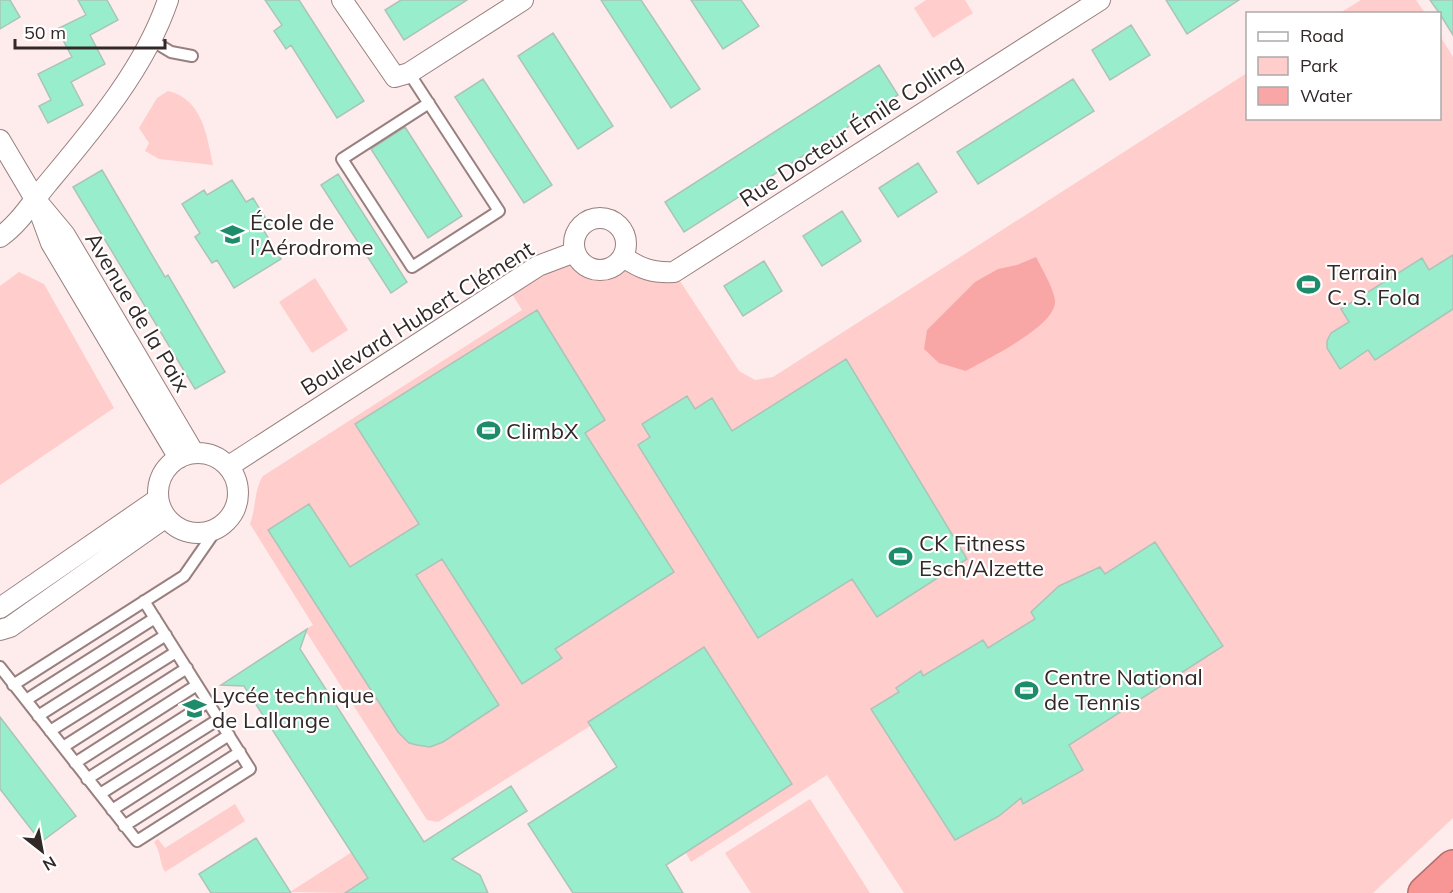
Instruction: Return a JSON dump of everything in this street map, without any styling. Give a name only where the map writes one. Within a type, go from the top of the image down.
[{"type":"highway","points":[[1425,893],[1453,867]]},
{"type":"street","points":[[0,237],[16,225],[90,132],[151,40],[168,0]]},
{"type":"street","points":[[342,0],[402,75],[523,0]]},
{"type":"street","name":"Rue Docteur Émile Colling","points":[[624,256],[638,267],[657,273],[674,272],[1101,0]]},
{"type":"street","name":"Avenue de la Paix","points":[[0,140],[35,199],[65,235],[187,455]]},
{"type":"street","points":[[594,218],[603,218],[619,224],[624,231],[627,248],[619,264],[603,270],[586,266],[575,252],[575,235],[579,228],[594,218]]},
{"type":"street","name":"Boulevard Hubert Clément","points":[[229,466],[538,266],[575,252]]},
{"type":"street","points":[[187,455],[219,458],[229,466],[236,477],[238,501],[234,513],[216,530],[194,534],[183,531],[166,518],[158,499],[162,474],[187,455]]},
{"type":"street","points":[[0,608],[158,499]]},
{"type":"street","points":[[0,630],[10,627],[166,518]]},
{"type":"lane","points":[[151,40],[171,52],[192,56]]},
{"type":"lane","points":[[402,75],[429,103],[499,211],[412,267],[342,159],[429,103]]},
{"type":"lane","points":[[14,685],[184,576],[216,530]]},
{"type":"lane","points":[[0,667],[136,841],[250,769],[144,601]]},
{"type":"lane","points":[[26,700],[155,618]]},
{"type":"lane","points":[[38,716],[165,635]]},
{"type":"lane","points":[[50,731],[176,652]]},
{"type":"lane","points":[[63,747],[187,669]]},
{"type":"lane","points":[[75,763],[197,685]]},
{"type":"lane","points":[[87,778],[208,702]]},
{"type":"lane","points":[[100,794],[219,719]]},
{"type":"lane","points":[[112,810],[229,735]]},
{"type":"lane","points":[[124,826],[240,752]]},
{"type":"green space","points":[[926,0],[965,0],[973,13],[933,38],[914,8]]},
{"type":"green space","points":[[1361,0],[1416,0],[1424,12],[1342,12]]},
{"type":"green space","points":[[1441,38],[1453,57],[1453,818],[1373,893],[904,893],[827,775],[691,862],[686,853],[792,783],[704,647],[588,722],[590,726],[438,822],[427,820],[305,630],[313,625],[250,524],[258,487],[263,476],[522,310],[507,286],[579,260],[599,270],[609,269],[619,264],[674,272],[739,371],[755,380],[773,377],[1246,74],[1246,120],[1441,120]]},
{"type":"green space","points":[[168,91],[180,95],[196,111],[205,131],[213,165],[159,159],[145,151],[149,143],[139,128],[157,98]]},
{"type":"green space","points":[[19,272],[44,284],[114,408],[0,485],[0,286]]},
{"type":"green space","points":[[315,278],[348,330],[312,353],[279,302]]},
{"type":"green space","points":[[810,799],[870,893],[751,893],[725,853]]},
{"type":"green space","points":[[235,804],[245,821],[165,872],[154,842],[158,839],[165,848]]},
{"type":"green space","points":[[352,852],[368,878],[345,893],[290,892]]},
{"type":"water","points":[[1036,257],[1050,284],[1055,300],[1053,310],[1033,331],[966,371],[939,363],[924,349],[927,330],[975,282],[998,269],[1017,265]]},
{"type":"building","points":[[0,0],[10,0],[20,17],[0,29]]},
{"type":"building","points":[[78,0],[107,0],[118,20],[90,35],[105,64],[71,82],[83,105],[48,123],[39,106],[51,100],[38,74],[72,57],[57,29],[86,15]]},
{"type":"building","points":[[265,0],[299,0],[364,101],[337,118],[291,45],[286,49],[274,31],[282,25]]},
{"type":"building","points":[[401,0],[467,0],[404,40],[385,10]]},
{"type":"building","points":[[601,0],[641,0],[700,89],[671,108]]},
{"type":"building","points":[[691,0],[741,0],[759,26],[723,49]]},
{"type":"building","points":[[1166,0],[1239,0],[1187,34]]},
{"type":"building","points":[[1430,0],[1453,0],[1453,35],[1441,12]]},
{"type":"building","points":[[1131,25],[1150,55],[1110,80],[1092,50]]},
{"type":"building","points":[[553,33],[613,126],[578,149],[518,56]]},
{"type":"building","points":[[879,65],[898,95],[684,232],[665,202]]},
{"type":"building","points":[[483,79],[552,185],[524,203],[455,97]]},
{"type":"building","points":[[1073,79],[1094,111],[978,184],[957,152]]},
{"type":"building","points":[[405,127],[462,216],[428,238],[371,149]]},
{"type":"building","points":[[918,163],[937,192],[898,217],[879,188]]},
{"type":"building","points":[[102,170],[165,277],[168,275],[225,372],[195,389],[73,187]]},
{"type":"building","points":[[338,174],[407,282],[391,293],[321,185]]},
{"type":"building","name":"École de l'Aérodrome","points":[[232,180],[246,202],[253,198],[271,227],[264,231],[281,259],[234,288],[217,260],[212,263],[195,237],[200,233],[182,204],[204,190],[207,195]]},
{"type":"building","points":[[842,211],[861,241],[822,266],[803,236]]},
{"type":"building","points":[[1453,255],[1453,309],[1375,360],[1368,350],[1340,369],[1327,348],[1327,341],[1331,333],[1349,322],[1341,309],[1422,258],[1429,270]]},
{"type":"building","points":[[764,261],[782,291],[743,316],[724,286]]},
{"type":"building","points":[[537,310],[605,420],[585,433],[674,572],[555,649],[562,658],[522,684],[442,559],[416,575],[499,705],[443,742],[430,747],[409,743],[398,732],[268,530],[309,504],[350,567],[419,524],[355,424]]},
{"type":"building","points":[[846,359],[967,559],[877,617],[852,579],[758,638],[638,445],[650,437],[642,424],[687,396],[695,409],[712,398],[732,431]]},
{"type":"building","name":"Centre National de Tennis","points":[[1155,542],[1223,646],[1069,745],[1083,770],[1023,804],[1021,798],[999,816],[955,840],[871,709],[899,692],[896,688],[921,671],[923,676],[983,640],[988,648],[1035,619],[1031,612],[1059,586],[1100,567],[1105,574]]},
{"type":"building","points":[[307,629],[300,649],[424,842],[511,786],[527,811],[452,859],[480,875],[488,893],[345,893],[368,878],[244,686],[221,685]]},
{"type":"building","points":[[704,647],[792,784],[666,865],[683,893],[573,893],[528,824],[617,767],[588,722]]},
{"type":"building","points":[[0,717],[76,816],[41,842],[0,789]]},
{"type":"building","points":[[256,838],[291,893],[211,893],[199,874]]},
{"type":"place","name":"École de l'Aérodrome","points":[[232,235]]},
{"type":"place","name":"Terrain C. S. Fola","points":[[1309,285]]},
{"type":"place","name":"ClimbX","points":[[488,431]]},
{"type":"place","name":"CK Fitness Esch/Alzette","points":[[901,556]]},
{"type":"place","name":"Centre National de Tennis","points":[[1026,690]]},
{"type":"place","name":"Lycée technique de Lallange","points":[[194,708]]}]
